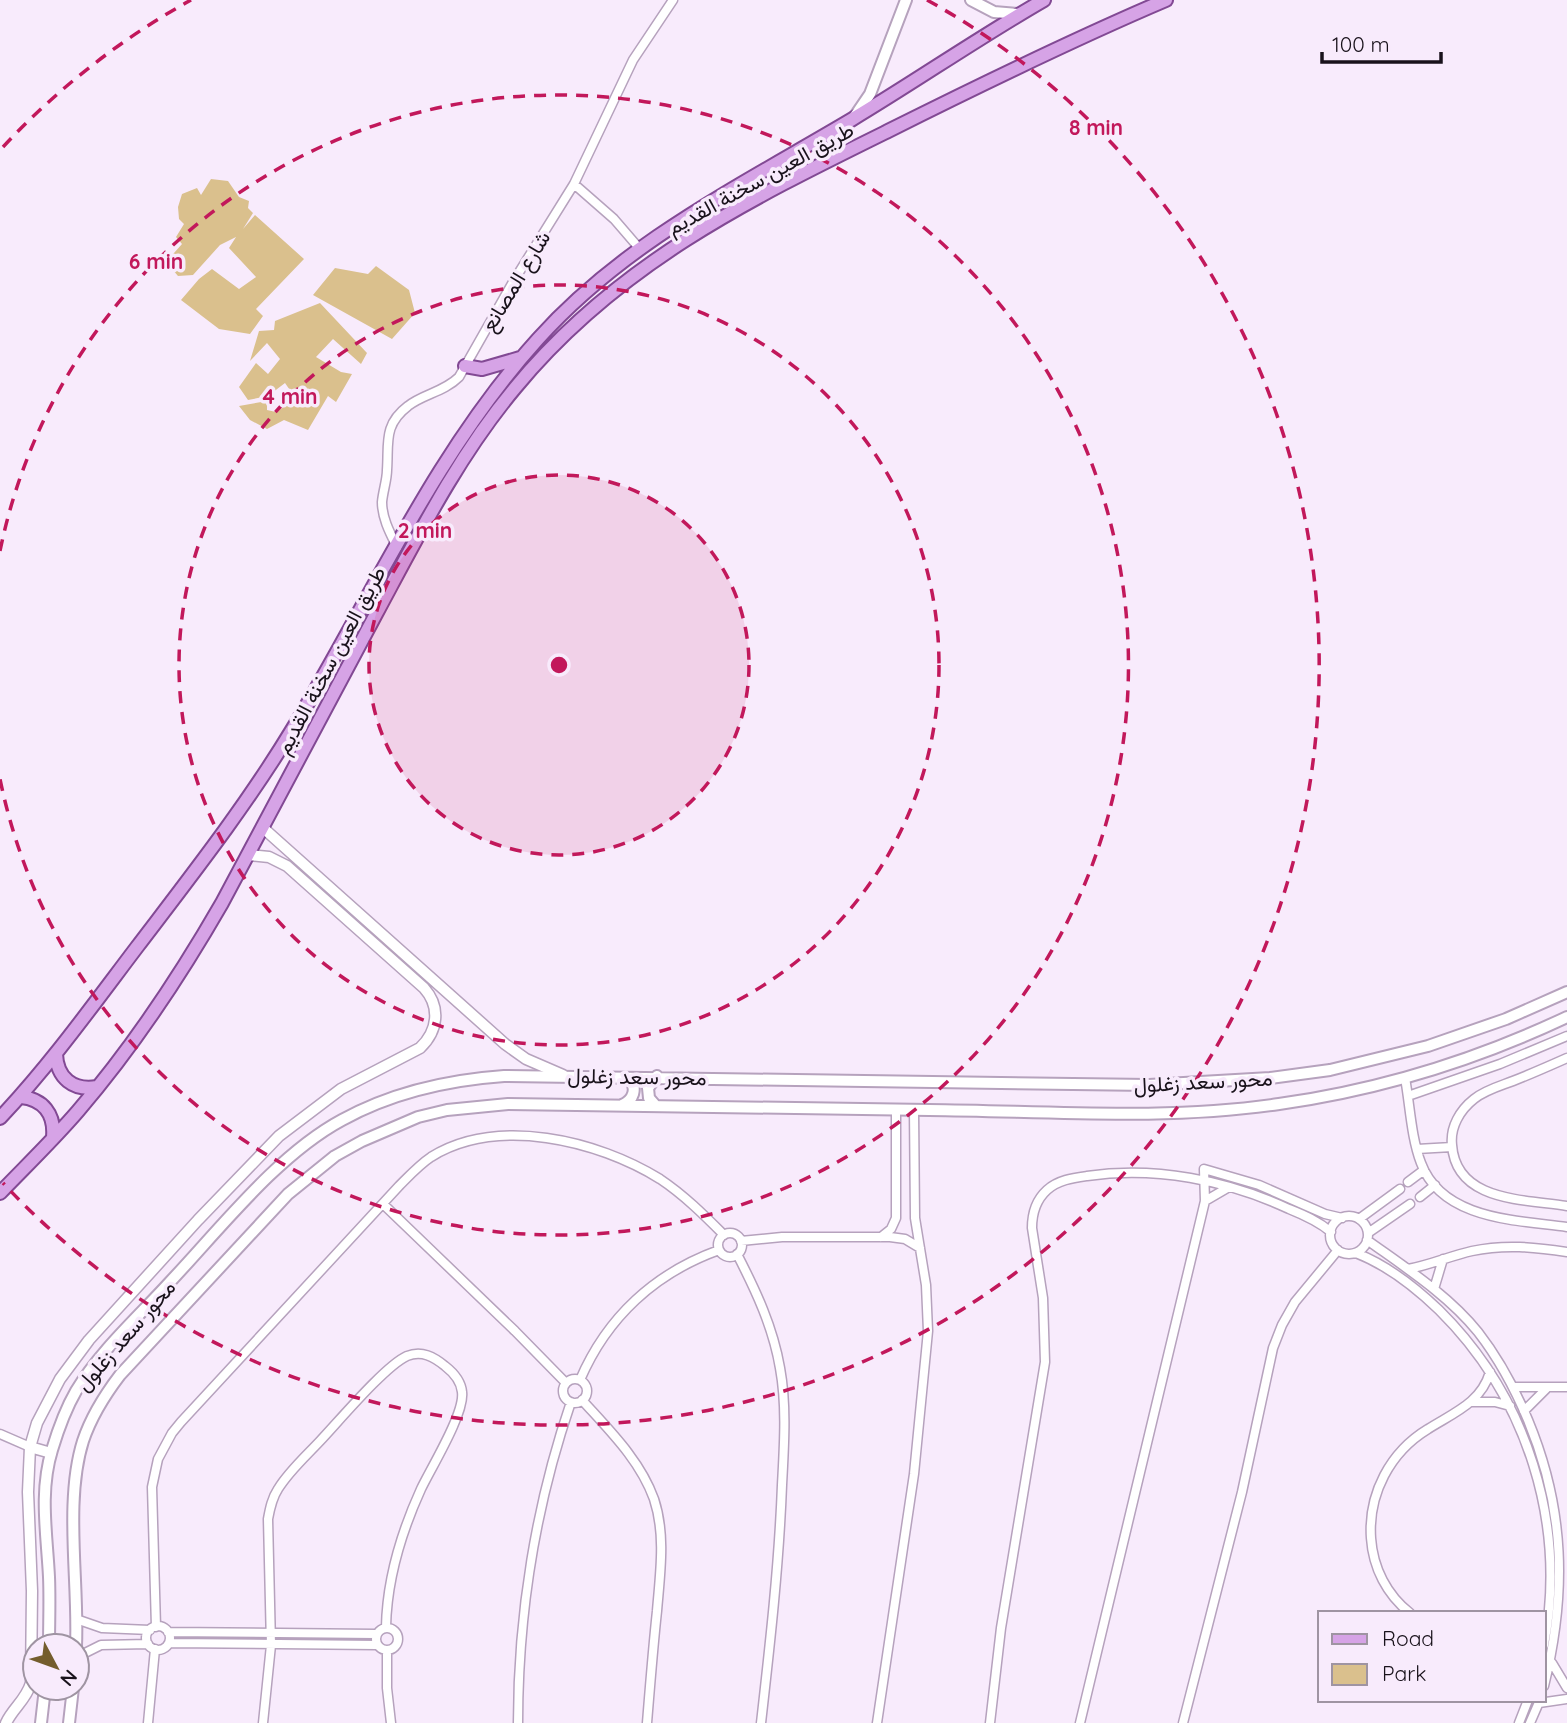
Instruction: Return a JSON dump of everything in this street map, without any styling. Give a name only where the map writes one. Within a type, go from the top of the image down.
[{"type":"main road","points":[[853,119],[870,94],[906,0]]},
{"type":"main road","points":[[971,0],[994,12],[1019,14]]},
{"type":"main road","name":"طريق العين سخنة القديم","points":[[0,1118],[56,1054],[226,829],[291,732],[457,444],[521,358],[562,313],[639,248],[730,189],[853,119],[1044,0]]},
{"type":"main road","name":"طريق العين سخنة القديم","points":[[0,1193],[97,1087],[191,957],[457,468],[516,386],[579,320],[656,258],[739,206],[947,102],[1166,0]]},
{"type":"main road","points":[[465,366],[482,369],[521,358]]},
{"type":"main road","name":"محور سعد زغلول","points":[[48,1632],[49,1579],[44,1495],[51,1453],[63,1416],[90,1369],[291,1156],[314,1137],[366,1107],[423,1087],[482,1077],[657,1076],[1149,1085],[1270,1078],[1330,1070],[1428,1046],[1506,1019],[1567,992]]},
{"type":"main road","name":"محور سعد زغلول","points":[[76,1632],[74,1494],[77,1468],[92,1418],[120,1375],[288,1194],[335,1156],[380,1132],[418,1117],[447,1110],[498,1104],[1144,1113],[1219,1110],[1293,1102],[1405,1078],[1497,1049],[1567,1017]]},
{"type":"main road","points":[[56,1054],[60,1074],[67,1082],[87,1088],[97,1087]]},
{"type":"main road","points":[[656,1106],[649,1098],[648,1088],[657,1076]]},
{"type":"main road","points":[[622,1105],[634,1094],[634,1085],[630,1078]]},
{"type":"main road","points":[[21,1097],[31,1098],[47,1109],[54,1127],[53,1137]]},
{"type":"main road","points":[[41,1723],[43,1702]]},
{"type":"main road","points":[[69,1723],[71,1702]]},
{"type":"street","name":"شارع المصانع","points":[[397,547],[383,509],[389,431],[405,408],[451,384],[465,366],[574,184],[633,60],[673,0]]},
{"type":"street","points":[[574,184],[614,219],[639,248]]},
{"type":"street","points":[[262,827],[505,1044],[526,1059],[563,1075]]},
{"type":"street","points":[[6,1723],[26,1696],[31,1684],[32,1591],[28,1492],[30,1447],[37,1423],[60,1379],[89,1340],[279,1136],[319,1103],[363,1076],[414,1051],[429,1038],[434,1027],[435,1007],[428,992],[287,866],[269,857],[248,855]]},
{"type":"street","points":[[1408,1096],[1500,1064],[1567,1036]]},
{"type":"street","points":[[1567,1058],[1474,1099],[1453,1126],[1452,1147],[1455,1164],[1461,1175],[1482,1190],[1567,1206]]},
{"type":"street","points":[[1405,1078],[1418,1149],[1424,1170],[1435,1185],[1457,1203],[1484,1214],[1567,1227]]},
{"type":"street","points":[[881,1237],[891,1229],[896,1219],[896,1109]]},
{"type":"street","points":[[877,1723],[914,1474],[927,1342],[926,1285],[915,1218],[914,1110]]},
{"type":"street","points":[[148,1723],[151,1647],[146,1638],[153,1628],[152,1487],[156,1465],[164,1446],[181,1422],[424,1163],[449,1149],[482,1139],[531,1137],[572,1142],[658,1178],[695,1206],[724,1236]]},
{"type":"street","points":[[1418,1149],[1452,1147]]},
{"type":"street","points":[[1080,1723],[1205,1200],[1204,1169],[1277,1191],[1325,1214],[1342,1218]]},
{"type":"street","points":[[1408,1182],[1424,1170]]},
{"type":"street","points":[[990,1723],[1002,1628],[1045,1362],[1043,1298],[1032,1228],[1035,1206],[1049,1188],[1069,1179],[1147,1173],[1231,1186],[1279,1204],[1320,1223],[1331,1232]]},
{"type":"street","points":[[1420,1197],[1435,1185]]},
{"type":"street","points":[[1205,1200],[1231,1186]]},
{"type":"street","points":[[1359,1219],[1400,1189]]},
{"type":"street","points":[[383,1204],[565,1383],[564,1396],[571,1402]]},
{"type":"street","points":[[1356,1253],[1368,1237],[1410,1204]]},
{"type":"street","points":[[1546,1638],[1555,1612],[1565,1570],[1564,1545],[1541,1450],[1513,1387],[1486,1343],[1454,1308],[1368,1237],[1364,1224],[1359,1219],[1352,1216],[1342,1218],[1335,1223],[1331,1232],[1332,1242],[1338,1250],[1346,1254],[1356,1253],[1380,1264],[1446,1317],[1490,1372],[1510,1406],[1539,1479],[1550,1535],[1555,1612],[1552,1662],[1546,1680]]},
{"type":"street","points":[[896,1219],[915,1218]]},
{"type":"street","points":[[734,1234],[741,1241],[737,1254],[729,1257],[719,1250],[718,1242],[724,1236],[734,1234]]},
{"type":"street","points":[[741,1241],[782,1237],[881,1237],[905,1239],[919,1248]]},
{"type":"street","points":[[1408,1269],[1472,1251],[1501,1247],[1530,1247],[1567,1252]]},
{"type":"street","points":[[580,1380],[600,1341],[635,1299],[680,1267],[719,1250]]},
{"type":"street","points":[[1183,1723],[1242,1492],[1273,1348],[1295,1302],[1338,1250]]},
{"type":"street","points":[[737,1254],[770,1327],[781,1371],[783,1402],[779,1557],[761,1723]]},
{"type":"street","points":[[1434,1289],[1443,1259]]},
{"type":"street","points":[[1446,1317],[1454,1308]]},
{"type":"street","points":[[263,1723],[272,1633],[268,1519],[276,1491],[354,1404],[398,1362],[405,1357],[423,1354],[432,1356],[451,1371],[460,1384],[462,1399],[457,1416],[421,1490],[401,1540],[392,1577],[386,1627]]},
{"type":"street","points":[[1408,1611],[1387,1588],[1373,1557],[1370,1526],[1374,1500],[1383,1476],[1406,1445],[1472,1402],[1482,1392],[1490,1372]]},
{"type":"street","points":[[565,1383],[572,1379],[580,1380],[587,1389],[582,1400]]},
{"type":"street","points":[[1513,1387],[1567,1387]]},
{"type":"street","points":[[1524,1411],[1546,1389]]},
{"type":"street","points":[[571,1402],[582,1400]]},
{"type":"street","points":[[582,1400],[620,1442],[643,1476],[654,1499],[659,1520],[661,1565],[647,1723]]},
{"type":"street","points":[[518,1723],[524,1600],[542,1510],[571,1402]]},
{"type":"street","points":[[1472,1402],[1495,1402],[1510,1406]]},
{"type":"street","points":[[0,1434],[51,1453]]},
{"type":"street","points":[[1531,1454],[1541,1450]]},
{"type":"street","points":[[76,1619],[102,1628],[163,1628],[168,1632],[376,1634]]},
{"type":"street","points":[[91,1650],[101,1645],[151,1647],[161,1650],[169,1643],[377,1645],[387,1650],[394,1647],[398,1637],[393,1629],[380,1629],[376,1634],[377,1645]]},
{"type":"street","points":[[168,1632],[169,1643]]},
{"type":"street","points":[[387,1650],[391,1723]]},
{"type":"street","points":[[1552,1662],[1567,1688]]},
{"type":"street","points":[[1546,1701],[1567,1699]]},
{"type":"street","points":[[1520,1723],[1527,1702]]},
{"type":"street","points":[[1530,1723],[1539,1702]]},
{"type":"green space","points":[[211,179],[228,181],[239,197],[249,201],[248,208],[253,213],[243,229],[255,215],[304,259],[256,309],[263,316],[250,334],[219,329],[181,300],[199,279],[212,269],[239,289],[256,277],[229,248],[236,237],[220,245],[193,275],[178,276],[166,262],[182,244],[176,237],[184,224],[179,219],[178,207],[182,194],[197,188],[201,195]]},
{"type":"green space","points":[[376,266],[409,290],[415,313],[392,339],[313,295],[335,268],[368,274]]},
{"type":"green space","points":[[320,303],[367,353],[361,364],[333,339],[316,357],[341,372],[352,374],[336,402],[328,396],[308,430],[284,420],[267,429],[250,420],[239,406],[267,401],[267,410],[276,412],[296,399],[285,383],[268,396],[248,400],[239,387],[256,363],[268,374],[280,359],[267,343],[250,361],[259,331],[274,330],[275,321]]}]
